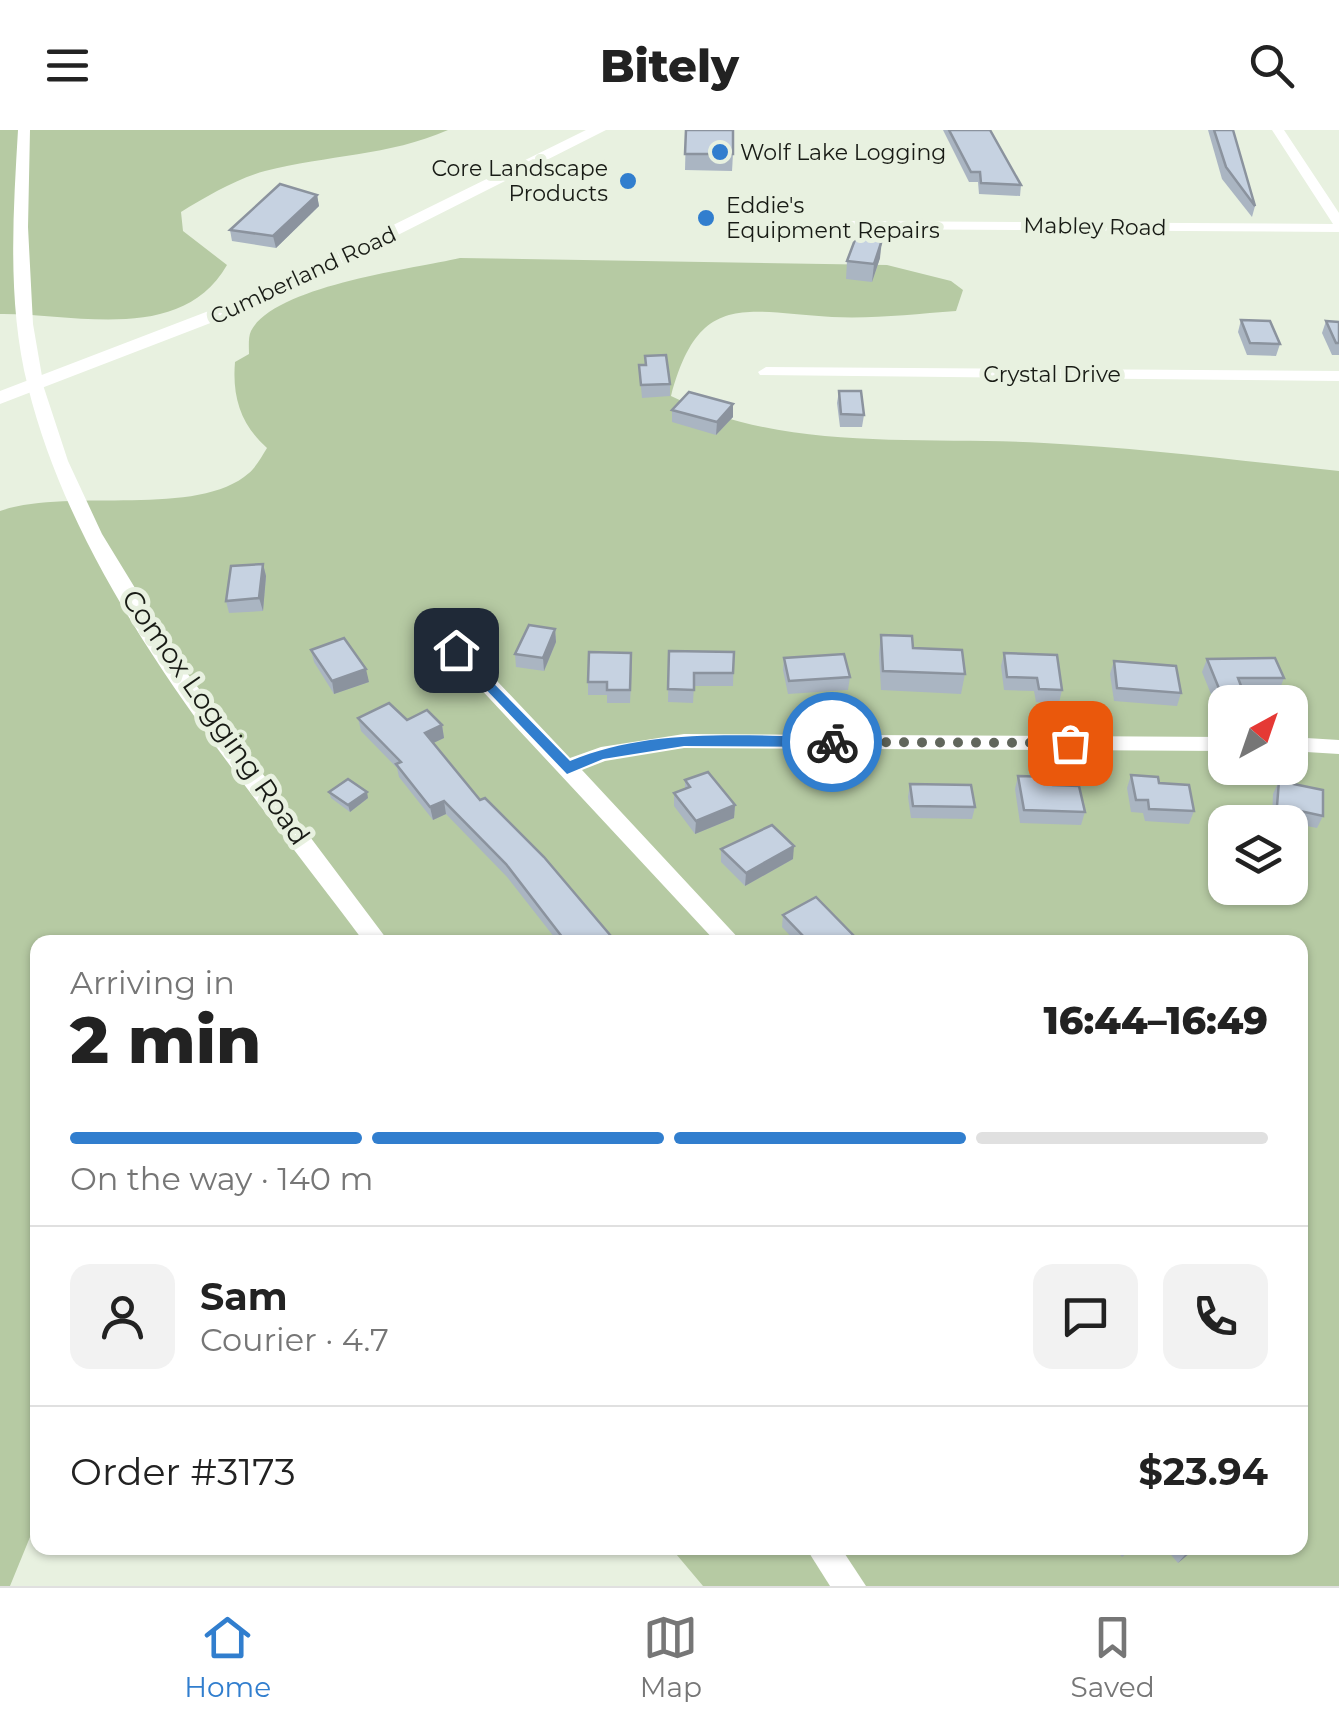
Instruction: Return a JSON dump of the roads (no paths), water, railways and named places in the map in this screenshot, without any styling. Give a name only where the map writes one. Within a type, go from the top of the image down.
[{"type":"street","name":"Comox Logging Road","points":[[24,130],[18,252],[36,385],[61,468],[144,624],[372,935]]},
{"type":"street","name":"Cumberland Road","points":[[0,398],[260,298],[598,130]]},
{"type":"street","points":[[1278,130],[1339,226]]},
{"type":"street","name":"Mabley Road","points":[[851,225],[1339,226]]},
{"type":"street","name":"Crystal Drive","points":[[766,372],[1339,376]]},
{"type":"street","points":[[456,650],[723,935]]},
{"type":"street","points":[[567,768],[601,754],[684,741],[1208,744]]},
{"type":"street","points":[[1308,745],[1339,747]]},
{"type":"street","points":[[827,1555],[850,1586]]},
{"type":"place","name":"Wolf Lake Logging","points":[[720,152]]},
{"type":"place","name":"Core Landscape Products","points":[[628,181]]},
{"type":"place","name":"Eddie's Equipment Repairs","points":[[706,218]]}]
